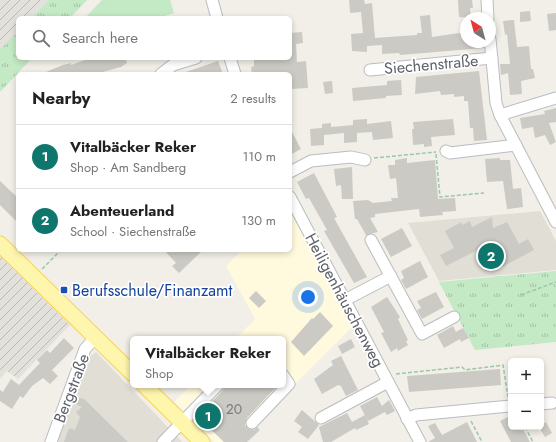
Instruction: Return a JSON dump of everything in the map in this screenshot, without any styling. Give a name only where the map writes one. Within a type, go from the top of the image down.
[{"type":"main road","points":[[2,250],[34,278],[130,371]]},
{"type":"main road","points":[[147,388],[202,442]]},
{"type":"street","points":[[212,0],[216,16]]},
{"type":"street","points":[[487,0],[488,12]]},
{"type":"street","name":"Siechenstraße","points":[[491,48],[496,103],[500,115],[556,222]]},
{"type":"street","name":"Siechenstraße","points":[[370,70],[492,58]]},
{"type":"street","points":[[164,72],[173,65],[189,60]]},
{"type":"street","points":[[231,60],[235,72]]},
{"type":"street","points":[[500,115],[556,98]]},
{"type":"street","points":[[441,152],[450,153],[516,145]]},
{"type":"street","points":[[292,171],[311,161],[351,157],[365,160]]},
{"type":"street","name":"Heiligenhäuschenweg","points":[[292,201],[420,442]]},
{"type":"street","points":[[371,240],[422,334],[454,317]]},
{"type":"street","points":[[345,300],[391,276]]},
{"type":"street","name":"Bergstraße","points":[[51,442],[85,349],[95,338]]},
{"type":"street","name":"Heiligenhäuschenweg","points":[[321,418],[387,381]]},
{"type":"street","points":[[160,439],[182,422],[215,388]]},
{"type":"street","points":[[252,423],[285,388]]},
{"type":"street","points":[[408,419],[416,415],[508,407]]},
{"type":"path","points":[[365,160],[441,152],[440,197],[484,193]]},
{"type":"path","points":[[34,278],[59,252]]},
{"type":"path","points":[[521,295],[556,282]]},
{"type":"path","points":[[387,381],[394,374],[462,367],[465,370],[504,365],[508,394]]},
{"type":"path","points":[[468,410],[468,416],[482,442]]},
{"type":"path","points":[[527,430],[533,442]]},
{"type":"shaded area","points":[[0,0],[49,0],[33,16],[16,16],[16,34],[0,50]]},
{"type":"shaded area","points":[[540,211],[556,241],[556,270],[439,281],[408,223]]},
{"type":"shaded area","points":[[292,215],[352,327],[238,442],[214,442],[174,402],[188,388],[286,388],[286,336],[238,336],[255,319],[226,266],[240,252],[292,252]]},
{"type":"shaded area","points":[[0,256],[70,325],[18,379],[7,371],[0,379]]},
{"type":"shaded area","points":[[96,352],[182,442],[54,442],[83,362]]},
{"type":"green space","points":[[49,0],[87,0],[72,16],[33,16]]},
{"type":"green space","points":[[102,0],[170,0],[174,13],[164,16],[87,16]]},
{"type":"green space","points":[[16,34],[16,60],[30,60],[19,72],[16,72],[16,75],[0,92],[0,50]]},
{"type":"green space","points":[[556,271],[556,342],[475,350],[439,282]]},
{"type":"building","points":[[349,0],[364,0],[365,4],[372,3],[375,38],[417,35],[417,33],[422,33],[420,16],[430,15],[432,37],[460,33],[460,48],[484,48],[400,55],[399,53],[382,54],[382,45],[367,46],[367,52],[352,51],[351,34],[363,33],[361,12],[350,13]]},
{"type":"building","points":[[458,0],[472,0],[473,8],[470,8],[470,12],[460,12],[459,17]]},
{"type":"building","points":[[530,11],[531,21],[520,22],[520,12]]},
{"type":"building","points":[[556,13],[556,30],[549,31],[547,14]]},
{"type":"building","points":[[514,20],[517,47],[529,46],[531,69],[533,69],[535,78],[521,81],[522,94],[510,95],[508,73],[501,75],[500,64],[510,64],[507,34],[505,35],[503,21]]},
{"type":"building","points":[[302,32],[303,43],[296,44],[297,62],[306,61],[308,88],[292,89],[292,72],[252,72],[251,67],[254,66],[254,60],[292,60],[292,33]]},
{"type":"building","points":[[85,60],[126,60],[127,63],[121,67],[102,72],[46,72],[63,65],[71,63],[71,65]]},
{"type":"building","points":[[218,61],[222,72],[186,72]]},
{"type":"building","points":[[479,71],[487,140],[474,141],[473,128],[470,128],[468,101],[464,101],[464,96],[454,97],[454,94],[441,95],[440,91],[415,94],[416,77]]},
{"type":"building","points":[[401,80],[402,95],[353,101],[352,88],[387,85],[387,81]]},
{"type":"building","points":[[332,81],[333,93],[325,94],[323,82]]},
{"type":"building","points":[[556,108],[556,122],[549,123],[556,142],[550,145],[545,135],[535,138],[533,127],[522,129],[520,118],[545,114],[544,111]]},
{"type":"building","points":[[367,119],[367,124],[391,121],[393,138],[373,140],[372,132],[357,133],[357,142],[344,143],[344,133],[324,135],[324,145],[311,146],[310,129],[322,128],[322,124],[331,123],[331,127],[353,125],[353,120]]},
{"type":"building","points":[[453,119],[455,135],[431,137],[432,146],[424,147],[424,144],[413,145],[413,122]]},
{"type":"building","points":[[292,132],[301,149],[292,154]]},
{"type":"building","points":[[407,158],[407,163],[435,160],[438,199],[455,198],[456,211],[442,212],[443,215],[420,217],[419,209],[375,214],[375,217],[370,218],[378,232],[366,235],[357,219],[355,219],[353,201],[368,200],[373,203],[392,201],[391,198],[398,198],[396,178],[390,179],[388,165],[395,165],[395,160]]},
{"type":"building","points":[[500,158],[500,160],[510,160],[513,189],[521,188],[523,207],[507,209],[503,181],[487,182],[485,159]]},
{"type":"building","points":[[352,167],[353,199],[342,199],[341,185],[336,186],[334,169]]},
{"type":"building","points":[[314,173],[337,217],[334,218],[367,277],[354,283],[324,231],[327,230],[309,198],[306,199],[297,182]]},
{"type":"building","points":[[0,181],[16,196],[16,221],[0,205]]},
{"type":"building","points":[[492,217],[493,228],[507,222],[519,244],[528,239],[534,250],[502,267],[490,244],[446,266],[440,255],[454,248],[445,231],[461,222],[462,225],[470,221],[472,227]]},
{"type":"building","points":[[402,228],[412,246],[391,257],[381,239]]},
{"type":"building","points":[[166,252],[201,252],[179,273],[172,266],[176,263]]},
{"type":"building","points":[[420,261],[428,277],[406,289],[401,280],[404,278],[401,271]]},
{"type":"building","points":[[256,291],[266,301],[259,308],[249,298]]},
{"type":"building","points":[[436,292],[444,307],[422,319],[417,310],[421,308],[417,301]]},
{"type":"building","points":[[387,297],[400,317],[398,319],[408,340],[406,341],[408,345],[398,351],[397,348],[391,352],[381,333],[384,332],[371,307]]},
{"type":"building","points":[[320,312],[333,326],[304,356],[291,342],[312,318],[313,319]]},
{"type":"building","points":[[453,326],[456,332],[463,328],[469,338],[461,342],[460,339],[444,348],[437,335]]},
{"type":"building","points":[[64,338],[74,348],[52,370],[58,376],[50,384],[43,378],[32,386],[23,398],[20,396],[12,409],[0,401],[0,390],[3,392],[11,379],[19,385],[40,363],[37,360],[47,350],[50,353]]},
{"type":"building","points":[[351,339],[355,347],[342,354],[338,346]]},
{"type":"building","points":[[341,356],[358,390],[346,396],[341,386],[338,385],[322,394],[314,379],[333,365],[331,361]]},
{"type":"building","points":[[500,369],[501,385],[409,392],[407,376]]},
{"type":"building","points":[[224,388],[275,388],[247,418],[245,425],[248,428],[254,430],[257,427],[260,430],[247,442],[224,442],[198,417]]},
{"type":"building","points":[[75,397],[84,399],[128,442],[64,442],[69,428],[75,430],[80,417],[76,412],[82,407],[73,403]]},
{"type":"building","points":[[377,397],[382,406],[389,400],[395,411],[387,415],[385,412],[368,421],[360,406]]},
{"type":"building","points":[[302,410],[319,425],[308,439],[298,432],[302,427],[294,421]]},
{"type":"building","points":[[347,413],[352,422],[365,415],[369,424],[356,430],[355,428],[331,442],[323,442],[319,427]]},
{"type":"building","points":[[508,417],[508,430],[524,430],[530,442],[511,442],[500,421]]},
{"type":"building","points":[[467,422],[477,442],[428,442],[435,438],[428,426],[435,423],[442,435]]},
{"type":"building","points":[[546,422],[552,433],[545,437],[541,430],[544,430],[544,423]]},
{"type":"place","name":"Abenteuerland","points":[[491,256]]},
{"type":"place","name":"Berufsschule/Finanzamt","points":[[64,290]]},
{"type":"place","name":"Vitalbäcker Reker","points":[[208,416]]}]
